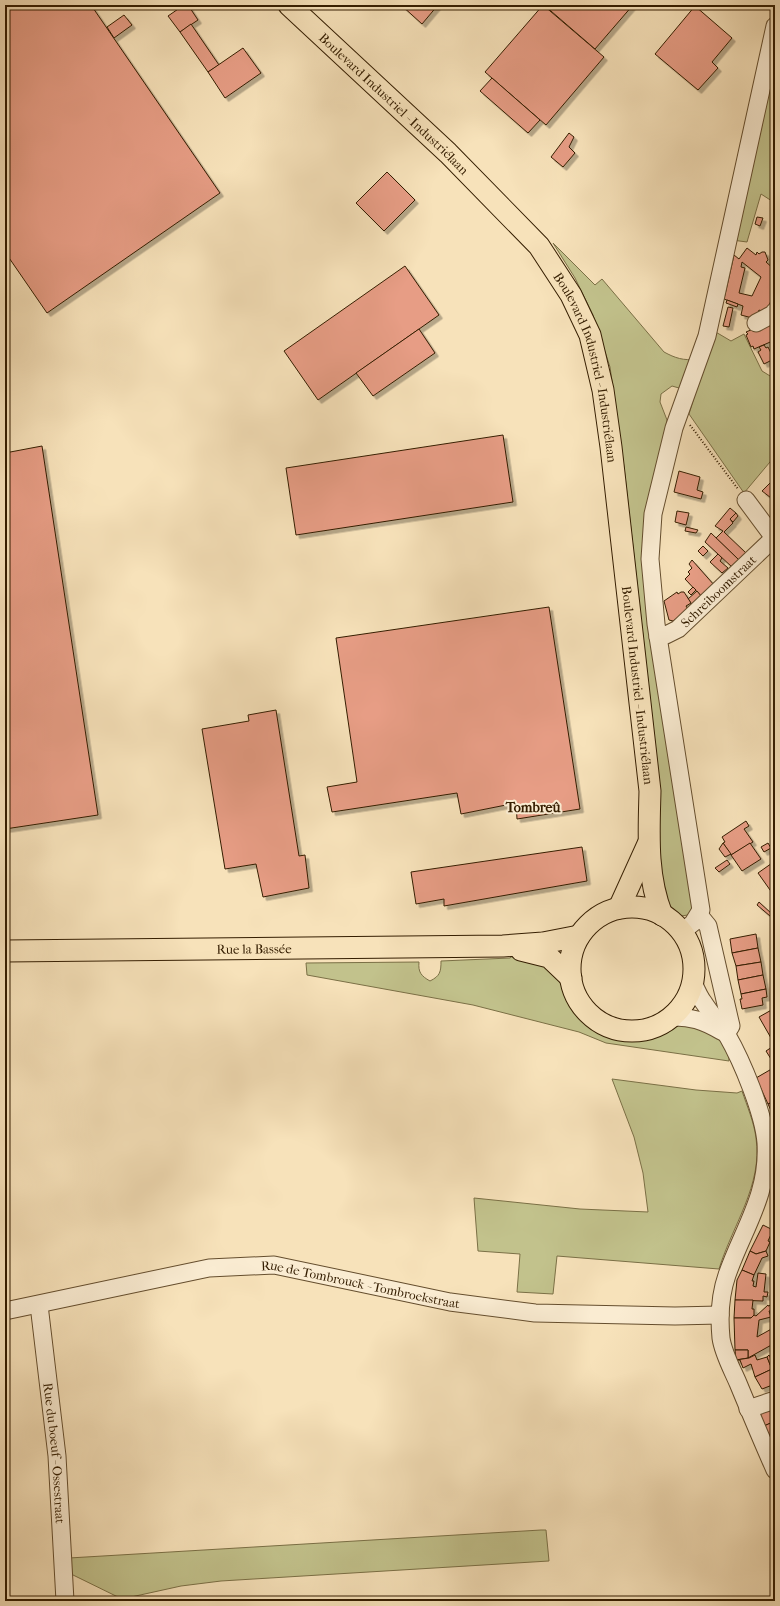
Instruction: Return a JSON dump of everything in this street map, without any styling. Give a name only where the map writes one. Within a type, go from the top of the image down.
[{"type":"main road","name":"Boulevard Industriel - Industriélaan","points":[[289,5],[448,153],[539,246],[571,295],[590,335],[603,390],[611,447],[650,791],[648,841],[652,886],[662,914]]},
{"type":"main road","name":"Boulevard Industriel - Industriélaan","points":[[619,908],[648,841]]},
{"type":"main road","points":[[636,907],[662,914],[675,924],[682,932],[692,953],[694,968],[693,982],[685,1001],[671,1016],[657,1025],[646,1029],[625,1030],[609,1026],[599,1020],[583,1006],[576,994],[571,978],[570,965],[572,954],[579,936],[594,920],[619,908],[636,907]]},
{"type":"main road","name":"Rue la Bassée","points":[[5,952],[503,946],[543,943],[579,936]]},
{"type":"main road","name":"Rue la Bassée","points":[[503,946],[549,957],[571,978]]},
{"type":"street","points":[[682,932],[693,923],[701,910],[658,637],[652,586],[650,532],[652,514],[679,411],[695,373],[707,336],[775,26]]},
{"type":"street","points":[[756,323],[773,314],[775,311]]},
{"type":"street","name":"Schreiboomstraat","points":[[658,637],[678,629],[775,538],[746,500]]},
{"type":"street","points":[[699,915],[708,926],[731,1026],[726,1034]]},
{"type":"street","points":[[693,982],[703,1002],[726,1034],[752,1093],[765,1131],[769,1187],[758,1202],[726,1276],[722,1293],[720,1315],[722,1340],[729,1363],[775,1470]]},
{"type":"street","points":[[671,1016],[690,1017],[704,1021],[726,1034]]},
{"type":"street","name":"Rue de Tombrouck - Tombroekstraat","points":[[5,1311],[209,1268],[274,1265],[450,1302],[535,1313],[676,1316],[720,1315]]},
{"type":"street","name":"Rue du boeuf - Ossestraat","points":[[39,1305],[57,1456],[65,1601]]},
{"type":"street","points":[[748,1409],[775,1400]]},
{"type":"path","points":[[679,411],[746,500]]},
{"type":"green space","points":[[767,78],[775,84],[775,203],[761,194],[747,242],[732,240]]},
{"type":"green space","points":[[553,243],[595,285],[602,279],[664,352],[687,360],[696,359],[679,388],[672,386],[661,394],[660,402],[667,420],[666,430],[646,521],[694,910],[688,915],[681,916],[666,902],[656,880],[659,778],[624,467],[610,367],[593,315],[575,278]]},
{"type":"green space","points":[[714,331],[731,341],[744,334],[762,371],[775,379],[775,456],[744,493],[689,414]]},
{"type":"green space","points":[[514,955],[537,957],[561,982],[569,1001],[575,1010],[587,1022],[606,1034],[627,1038],[647,1036],[654,1034],[674,1023],[682,1021],[701,1028],[720,1039],[724,1043],[729,1061],[606,1043],[579,1032],[473,1005],[307,975],[306,963],[419,962],[421,973],[430,981],[439,973],[441,961],[510,958]]},
{"type":"green space","points":[[612,1079],[696,1090],[737,1093],[742,1091],[752,1120],[756,1138],[757,1155],[755,1172],[751,1189],[719,1269],[557,1256],[553,1294],[517,1292],[520,1254],[478,1251],[474,1198],[580,1209],[648,1212],[643,1173],[634,1137]]},
{"type":"green space","points":[[546,1530],[549,1561],[221,1581],[181,1586],[122,1599],[71,1574],[69,1558]]},
{"type":"building","points":[[5,5],[91,5],[220,193],[47,313],[5,252]]},
{"type":"building","points":[[184,5],[188,5],[198,20],[180,32],[168,16]]},
{"type":"building","points":[[401,5],[438,5],[422,24]]},
{"type":"building","points":[[543,5],[604,57],[546,125],[485,72]]},
{"type":"building","points":[[544,5],[633,5],[595,49]]},
{"type":"building","points":[[695,6],[732,38],[712,62],[718,68],[698,90],[655,54]]},
{"type":"building","points":[[124,15],[132,25],[114,38],[107,27]]},
{"type":"building","points":[[191,24],[219,65],[208,72],[180,32]]},
{"type":"building","points":[[243,48],[261,73],[225,98],[208,72]]},
{"type":"building","points":[[492,78],[540,120],[528,133],[480,91]]},
{"type":"building","points":[[569,133],[574,137],[569,147],[575,153],[563,167],[551,157]]},
{"type":"building","points":[[387,172],[415,200],[384,231],[356,203]]},
{"type":"building","points":[[757,217],[763,218],[760,226],[755,224]]},
{"type":"building","points":[[747,248],[756,255],[757,252],[759,254],[765,252],[768,260],[766,262],[775,270],[775,291],[766,313],[759,310],[756,319],[741,315],[743,306],[724,299],[734,255],[739,259]],"holes":[[[742,262],[761,277],[752,296],[739,293],[745,268],[741,267]]]},
{"type":"building","points":[[405,266],[439,315],[318,400],[284,351]]},
{"type":"building","points":[[727,300],[738,304],[737,307],[726,303]]},
{"type":"building","points":[[728,307],[733,308],[729,327],[723,326]]},
{"type":"building","points":[[770,322],[775,333],[775,340],[754,349],[753,346],[751,347],[746,335],[748,334],[746,332]]},
{"type":"building","points":[[419,329],[435,353],[373,396],[356,373]]},
{"type":"building","points":[[764,345],[766,348],[768,347],[774,359],[764,364],[758,352],[761,350],[759,347]]},
{"type":"building","points":[[503,435],[513,502],[296,535],[286,468]]},
{"type":"building","points":[[42,446],[98,815],[5,829],[5,453]]},
{"type":"building","points":[[679,471],[700,477],[697,490],[703,492],[701,499],[674,492]]},
{"type":"building","points":[[774,479],[775,480],[775,501],[762,491]]},
{"type":"building","points":[[730,508],[736,513],[730,519],[733,523],[724,532],[746,553],[739,560],[716,538],[723,531],[715,526]]},
{"type":"building","points":[[677,511],[689,513],[686,525],[675,522]]},
{"type":"building","points":[[736,513],[738,516],[733,522],[730,519]]},
{"type":"building","points":[[686,527],[698,530],[696,533],[685,531]]},
{"type":"building","points":[[711,533],[739,560],[732,567],[705,542]]},
{"type":"building","points":[[703,546],[708,551],[703,556],[698,551]]},
{"type":"building","points":[[718,554],[722,558],[720,561],[728,568],[722,573],[710,562]]},
{"type":"building","points":[[692,560],[715,586],[703,598],[685,579],[690,574],[688,572],[692,568],[689,564]]},
{"type":"building","points":[[693,587],[696,590],[691,595],[688,592]]},
{"type":"building","points":[[697,591],[702,597],[693,606],[688,599]]},
{"type":"building","points":[[677,592],[678,594],[684,592],[691,603],[686,606],[689,611],[673,621],[669,620],[664,601]]},
{"type":"building","points":[[549,607],[580,809],[517,819],[516,803],[461,814],[457,793],[332,812],[327,787],[357,782],[336,638]]},
{"type":"building","points":[[276,710],[299,856],[305,855],[309,888],[263,897],[256,864],[225,869],[202,729],[249,721],[248,715]]},
{"type":"building","points":[[775,798],[775,804],[774,805],[771,801]]},
{"type":"building","points":[[746,821],[749,826],[744,829],[753,842],[731,855],[723,843],[725,842],[722,837]]},
{"type":"building","points":[[723,843],[731,854],[725,857],[719,849]]},
{"type":"building","points":[[750,843],[761,859],[742,871],[731,855]]},
{"type":"building","points":[[768,843],[771,848],[764,852],[761,847]]},
{"type":"building","points":[[582,847],[587,881],[444,906],[444,899],[416,904],[411,872]]},
{"type":"building","points":[[727,860],[730,864],[719,872],[715,868]]},
{"type":"building","points":[[775,861],[775,897],[758,873]]},
{"type":"building","points":[[759,902],[772,914],[770,916],[757,905]]},
{"type":"building","points":[[756,934],[758,948],[732,953],[730,939]]},
{"type":"building","points":[[758,948],[761,962],[736,966],[732,953]]},
{"type":"building","points":[[761,962],[763,975],[738,980],[736,966]]},
{"type":"building","points":[[763,975],[766,989],[741,994],[738,980]]},
{"type":"building","points":[[766,989],[767,997],[762,998],[763,1005],[742,1009],[740,999],[742,999],[741,994]]},
{"type":"building","points":[[775,1008],[775,1036],[771,1038],[759,1017]]},
{"type":"building","points":[[775,1036],[775,1057],[771,1059],[766,1051],[772,1047],[770,1045],[774,1043],[771,1038]]},
{"type":"building","points":[[775,1067],[775,1077],[772,1078],[775,1085],[775,1101],[768,1104],[756,1078]]},
{"type":"building","points":[[775,1101],[775,1117],[774,1117],[768,1104]]},
{"type":"building","points":[[775,1196],[775,1205],[771,1199]]},
{"type":"building","points":[[763,1225],[773,1230],[768,1241],[770,1242],[766,1251],[756,1254],[750,1251]]},
{"type":"building","points":[[750,1251],[756,1254],[766,1251],[768,1256],[762,1258],[754,1275],[742,1270]]},
{"type":"building","points":[[742,1270],[754,1275],[752,1281],[754,1281],[753,1286],[756,1287],[758,1273],[766,1274],[764,1292],[768,1292],[767,1297],[763,1296],[763,1301],[735,1300],[737,1280]]},
{"type":"building","points":[[735,1300],[753,1300],[752,1309],[754,1309],[754,1315],[751,1318],[734,1318]]},
{"type":"building","points":[[768,1305],[772,1305],[774,1310],[769,1311],[771,1317],[759,1320],[757,1337],[775,1327],[775,1343],[748,1358],[748,1350],[735,1350],[734,1318],[751,1318],[754,1315],[756,1316]]},
{"type":"building","points":[[735,1350],[748,1350],[748,1358],[736,1360]]},
{"type":"building","points":[[755,1355],[757,1360],[767,1357],[772,1369],[755,1377],[751,1364],[743,1368],[740,1360],[736,1360],[749,1358]]},
{"type":"building","points":[[769,1355],[775,1366],[771,1367],[767,1357]]},
{"type":"building","points":[[772,1369],[775,1375],[775,1384],[762,1389],[755,1377]]},
{"type":"building","points":[[771,1408],[775,1416],[775,1421],[764,1426],[759,1415]]},
{"type":"building","points":[[775,1421],[775,1438],[770,1440],[764,1426]]},
{"type":"building","points":[[775,1438],[775,1453],[770,1440]]},
{"type":"district","name":"Tombreû","points":[[533,807]]}]
